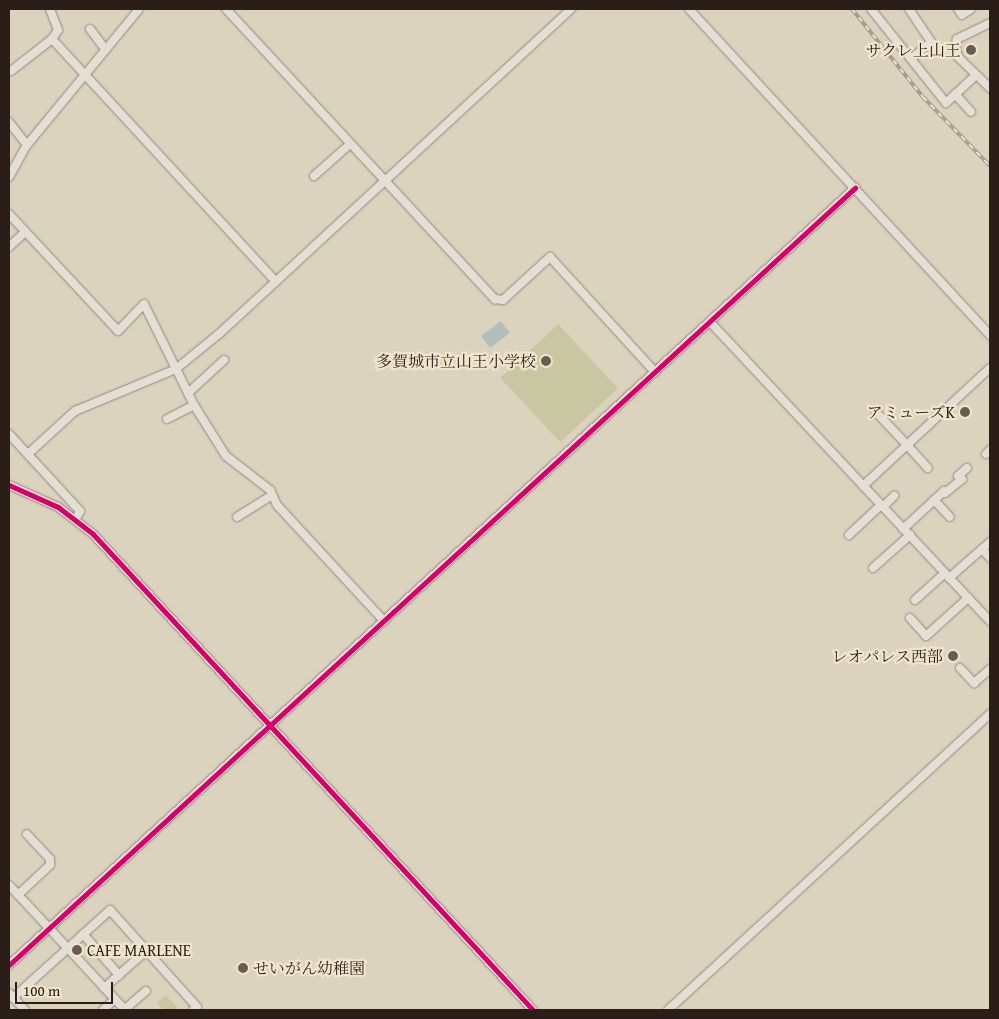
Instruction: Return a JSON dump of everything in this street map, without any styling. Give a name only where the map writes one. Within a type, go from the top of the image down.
[{"type":"street","points":[[11,71],[52,40],[58,30],[50,9]]},
{"type":"street","points":[[9,177],[27,145],[86,76],[138,9]]},
{"type":"street","points":[[226,9],[495,299],[502,300],[550,257],[656,372]]},
{"type":"street","points":[[28,454],[75,412],[88,403],[176,369],[276,282],[570,9]]},
{"type":"street","points":[[690,9],[990,335]]},
{"type":"street","points":[[871,9],[946,103],[976,75]]},
{"type":"street","points":[[909,9],[931,42],[911,59]]},
{"type":"street","points":[[958,9],[962,15],[971,9]]},
{"type":"street","points":[[990,23],[957,39],[954,46],[958,57],[990,88]]},
{"type":"street","points":[[90,29],[106,50]]},
{"type":"street","points":[[52,40],[276,282]]},
{"type":"street","points":[[955,94],[971,112]]},
{"type":"street","points":[[9,122],[27,145]]},
{"type":"street","points":[[314,176],[350,144]]},
{"type":"street","points":[[9,963],[270,726],[855,188]]},
{"type":"street","points":[[9,214],[118,332],[144,304],[194,405],[226,456],[270,490],[271,496],[384,621]]},
{"type":"street","points":[[9,247],[25,232]]},
{"type":"street","points":[[710,322],[990,621]]},
{"type":"street","points":[[188,393],[224,360]]},
{"type":"street","points":[[863,486],[990,368]]},
{"type":"street","points":[[167,419],[194,405]]},
{"type":"street","points":[[876,412],[928,468]]},
{"type":"street","points":[[9,434],[80,510],[76,519]]},
{"type":"street","points":[[904,529],[934,500],[962,479],[958,476],[967,468]]},
{"type":"street","points":[[9,484],[38,495],[76,519],[533,1010]]},
{"type":"street","points":[[237,517],[271,496]]},
{"type":"street","points":[[849,535],[894,496]]},
{"type":"street","points":[[934,500],[950,517]]},
{"type":"street","points":[[873,568],[910,536]]},
{"type":"street","points":[[915,600],[990,542]]},
{"type":"street","points":[[982,549],[990,558]]},
{"type":"street","points":[[910,618],[926,636],[968,598]]},
{"type":"street","points":[[983,614],[990,608]]},
{"type":"street","points":[[960,668],[974,683],[990,669]]},
{"type":"street","points":[[668,1010],[990,714]]},
{"type":"street","points":[[9,900],[50,865],[50,859],[27,834]]},
{"type":"street","points":[[9,886],[124,1010],[146,991]]},
{"type":"street","points":[[25,1010],[11,995],[110,910],[197,1006],[193,1010]]},
{"type":"street","points":[[83,934],[119,975]]},
{"type":"street","points":[[104,988],[146,951]]},
{"type":"street","points":[[103,1010],[115,1000]]},
{"type":"shaded area","points":[[501,321],[510,333],[490,348],[481,336]]},
{"type":"shaded area","points":[[558,324],[618,388],[560,442],[500,378]]},
{"type":"shaded area","points":[[166,995],[179,1010],[164,1010],[157,1003]]},
{"type":"railway","points":[[852,9],[923,97],[990,166]]},
{"type":"cycle path","points":[[9,965],[855,188]]},
{"type":"cycle path","points":[[9,485],[58,507],[93,534],[533,1010]]},
{"type":"place","name":"サクレ上山王","points":[[971,50]]},
{"type":"place","name":"多賀城市立山王小学校","points":[[546,361]]},
{"type":"place","name":"アミューズK","points":[[965,412]]},
{"type":"place","name":"レオパレス西部","points":[[953,656]]},
{"type":"place","name":"CAFE MARLENE","points":[[77,950]]},
{"type":"place","name":"せいがん幼稚園","points":[[243,968]]}]
